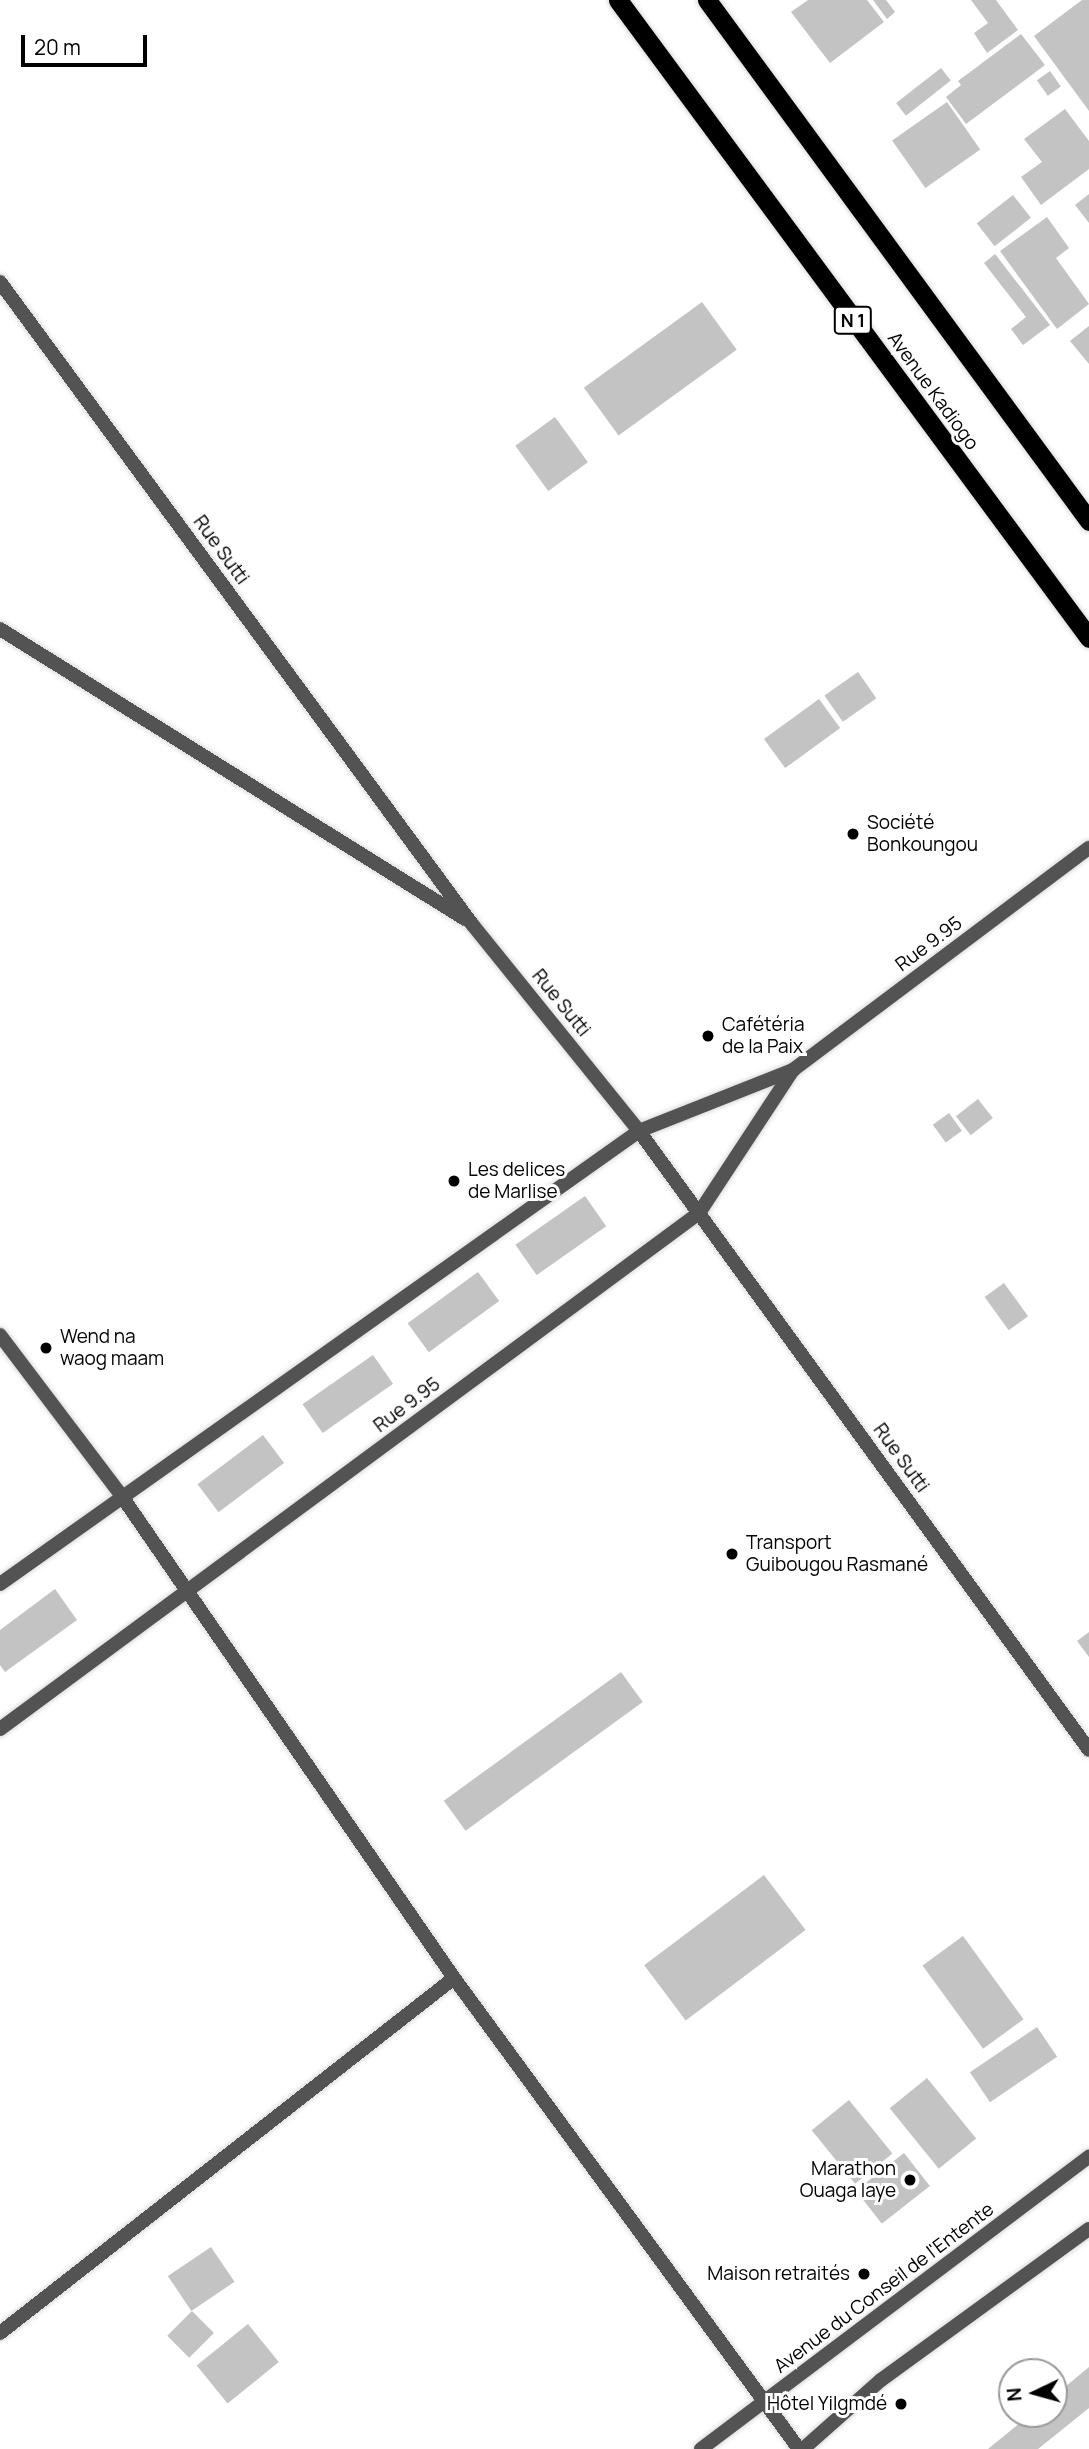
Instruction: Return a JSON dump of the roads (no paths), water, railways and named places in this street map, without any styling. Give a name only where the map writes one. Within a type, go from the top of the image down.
[{"type":"highway","name":"Avenue Kadiogo","points":[[618,0],[1089,638]]},
{"type":"highway","points":[[707,0],[1089,522]]},
{"type":"street","name":"Rue Sutti","points":[[0,282],[472,924],[639,1130],[1089,1750]]},
{"type":"street","points":[[0,629],[472,924]]},
{"type":"street","name":"Rue 9.95","points":[[0,1584],[121,1495],[639,1130],[793,1070],[1089,848]]},
{"type":"street","name":"Rue 9.95","points":[[0,1729],[699,1213],[793,1070]]},
{"type":"street","points":[[0,1335],[121,1495],[454,1978],[801,2449],[881,2380],[1089,2229]]},
{"type":"street","points":[[0,2333],[454,1978]]},
{"type":"street","name":"Avenue du Conseil de l'Entente","points":[[701,2449],[1089,2157]]},
{"type":"place","name":"Société Bonkoungou","points":[[853,834]]},
{"type":"place","name":"Cafétéria de la Paix","points":[[708,1036]]},
{"type":"place","name":"Les delices de Marlise","points":[[454,1181]]},
{"type":"place","name":"Wend na waog maam","points":[[46,1348]]},
{"type":"place","name":"Transport Guibougou Rasmané","points":[[732,1554]]},
{"type":"place","name":"Marathon Ouaga laye","points":[[910,2180]]},
{"type":"place","name":"Maison retraités","points":[[864,2274]]},
{"type":"place","name":"Hôtel Yilgmdé","points":[[901,2404]]}]
